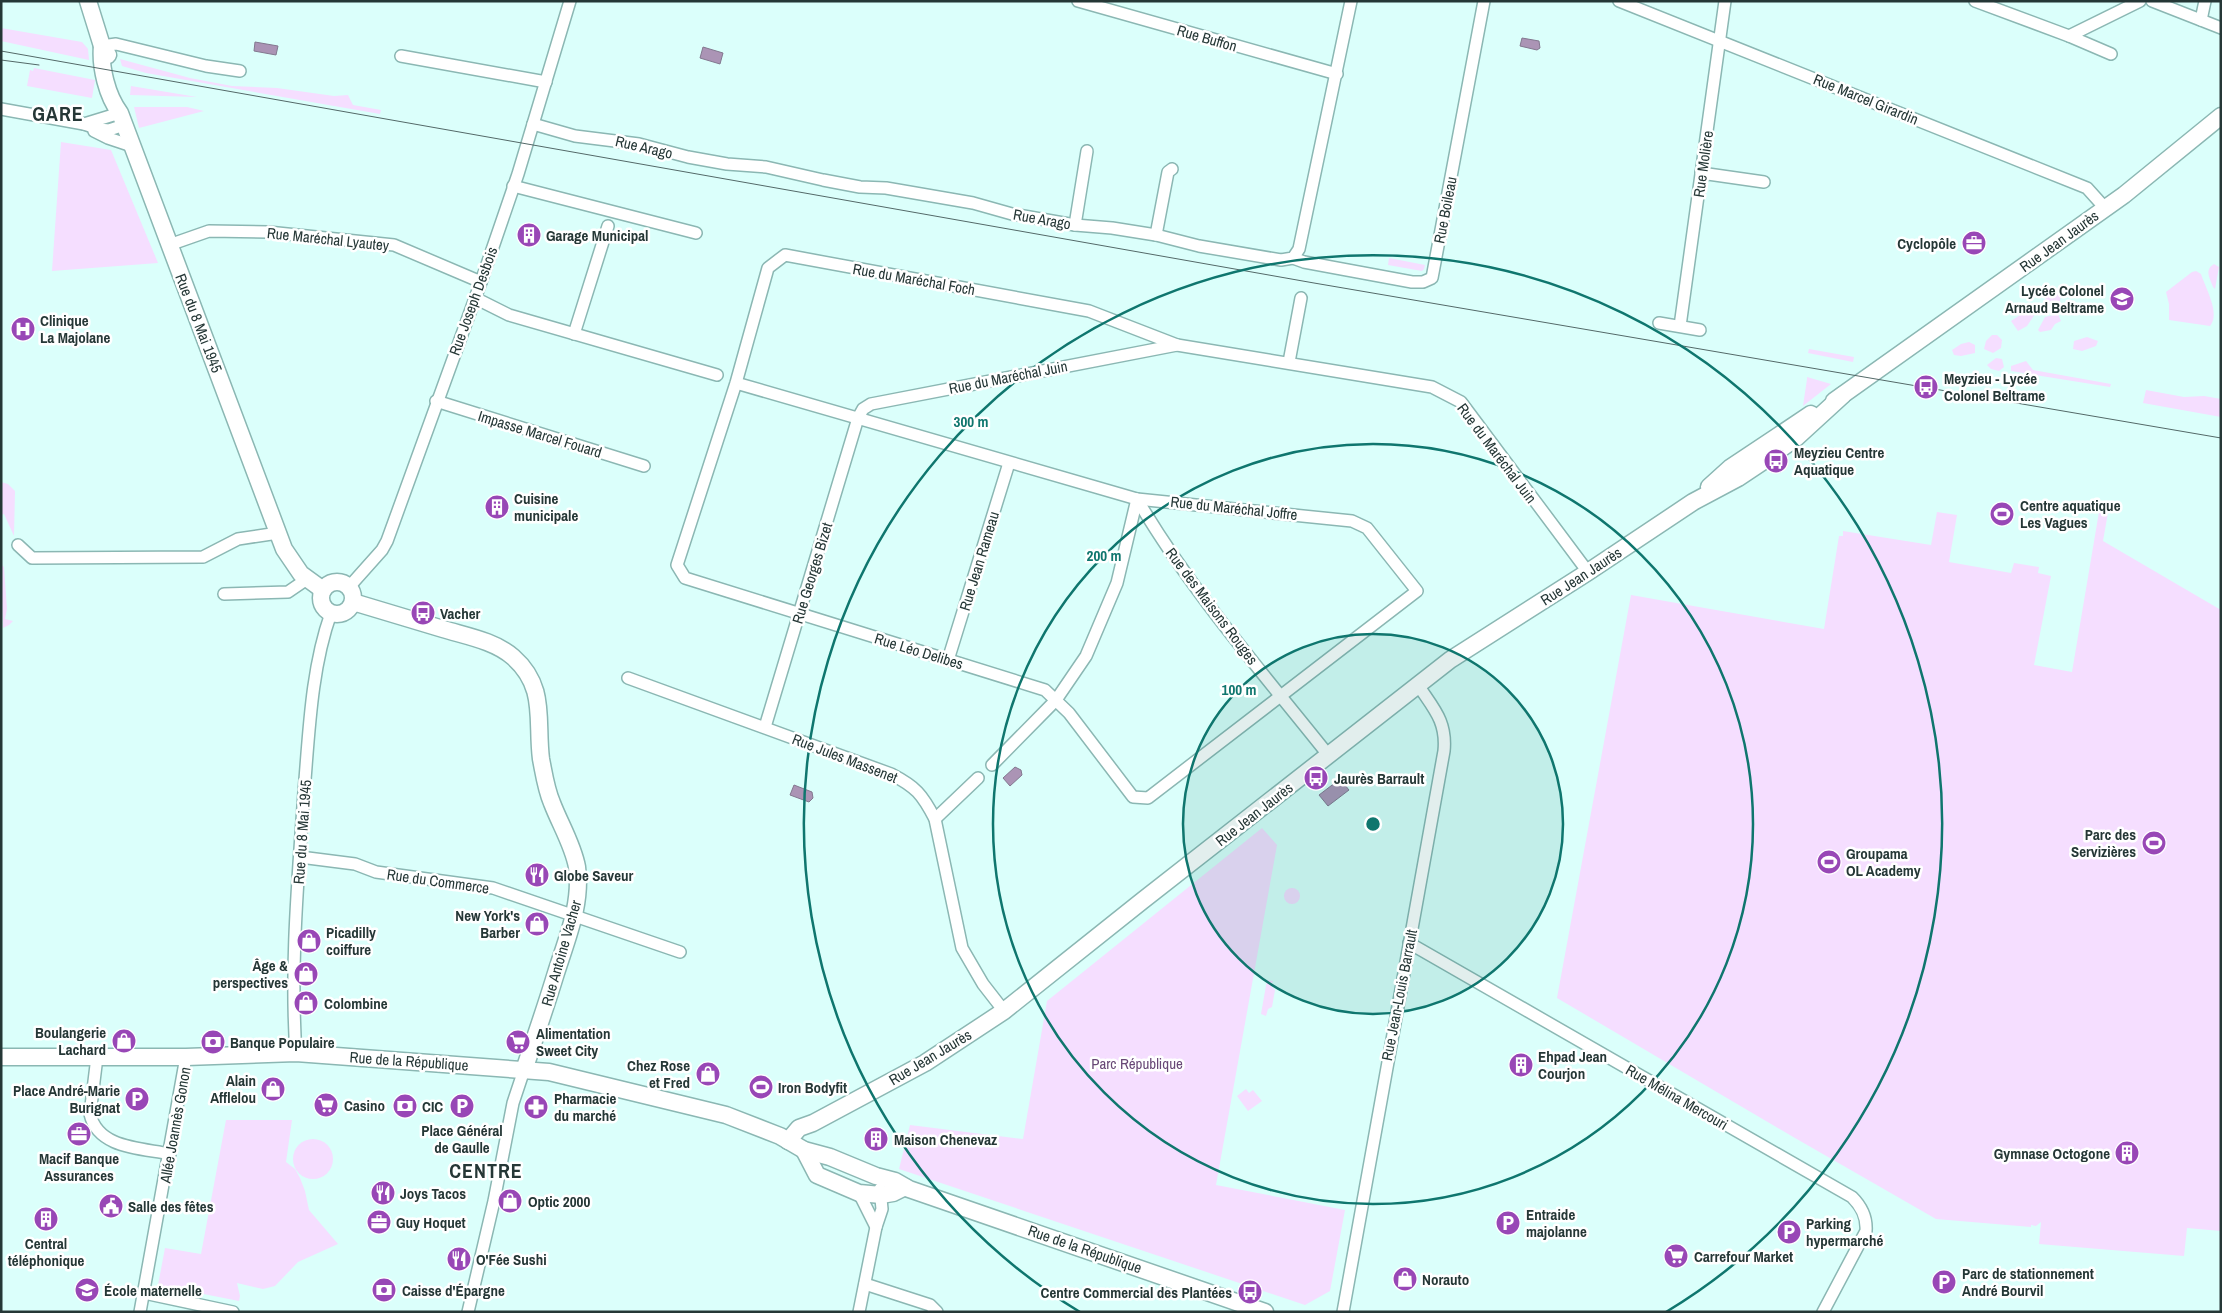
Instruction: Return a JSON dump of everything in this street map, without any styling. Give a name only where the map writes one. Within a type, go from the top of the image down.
[{"type":"main road","name":"Rue du 8 Mai 1945","points":[[88,1],[102,46],[101,58],[113,104],[122,119],[278,533],[292,562],[307,579],[323,590]]},
{"type":"main road","name":"Rue Jean Jaurès","points":[[788,1141],[799,1128],[814,1123],[925,1063],[1004,1012],[1142,901],[1450,660],[1693,502],[1738,462],[1788,428],[1843,396],[2105,208],[2221,116]]},
{"type":"main road","points":[[335,581],[340,582],[351,594],[350,607],[342,613],[332,613],[326,610],[321,600],[323,590],[335,581]]},
{"type":"main road","name":"Rue Antoine Vacher","points":[[351,594],[488,644],[513,656],[526,672],[536,692],[540,710],[540,741],[545,780],[551,801],[576,865],[578,884],[575,915],[524,1070]]},
{"type":"main road","name":"Rue de la République","points":[[1,1057],[186,1057],[296,1054],[549,1072],[726,1115],[788,1141],[804,1150],[830,1157],[876,1176],[895,1181],[905,1187],[1265,1312]]},
{"type":"main road","points":[[814,1123],[812,1134],[804,1150],[810,1164],[819,1175],[859,1193],[881,1195],[893,1193],[905,1187]]},
{"type":"main road","points":[[819,1175],[820,1164],[824,1159],[830,1157]]},
{"type":"street","name":"Rue Joseph Desbois","points":[[351,594],[387,542],[514,186],[570,1]]},
{"type":"street","name":"Rue Buffon","points":[[1078,1],[1337,74]]},
{"type":"street","points":[[1293,258],[1299,249],[1351,1]]},
{"type":"street","name":"Rue Boileau","points":[[1293,258],[1304,262],[1412,282],[1422,282],[1432,278],[1484,1]]},
{"type":"street","name":"Rue Marcel Girardin","points":[[1619,1],[2087,188],[2105,208]]},
{"type":"street","name":"Rue Molière","points":[[1680,326],[1725,1]]},
{"type":"street","points":[[1975,1],[2069,36],[2111,54]]},
{"type":"street","points":[[2069,36],[2140,1]]},
{"type":"street","points":[[2152,1],[2221,28]]},
{"type":"street","points":[[2201,20],[2205,1]]},
{"type":"street","points":[[102,46],[116,44],[206,66],[240,71]]},
{"type":"street","points":[[401,56],[546,82]]},
{"type":"street","points":[[1,109],[84,124],[122,119]]},
{"type":"street","points":[[84,124],[108,138],[132,146]]},
{"type":"street","name":"Rue Arago","points":[[533,124],[575,136],[639,144],[688,157],[727,164],[766,167],[860,187],[886,188],[973,203],[1012,214],[1075,225],[1112,228],[1156,235],[1199,246],[1261,257],[1281,260],[1293,258]]},
{"type":"street","points":[[1075,225],[1087,151]]},
{"type":"street","points":[[1156,235],[1168,172],[1172,169]]},
{"type":"street","points":[[1701,173],[1764,182]]},
{"type":"street","points":[[514,186],[696,233]]},
{"type":"street","points":[[574,334],[608,226]]},
{"type":"street","name":"Rue Maréchal Lyautey","points":[[169,245],[209,231],[219,231],[268,232],[394,245],[481,282]]},
{"type":"street","name":"Rue du Maréchal Foch","points":[[736,383],[768,268],[784,255],[1089,311],[1177,345]]},
{"type":"street","points":[[475,298],[509,315],[717,375]]},
{"type":"street","points":[[1289,362],[1301,298]]},
{"type":"street","points":[[1659,323],[1700,330]]},
{"type":"street","name":"Rue du Maréchal Juin","points":[[858,418],[863,408],[871,404],[1177,345],[1432,387],[1461,402],[1588,572]]},
{"type":"street","points":[[736,383],[858,418]]},
{"type":"street","name":"Rue Léo Delibes","points":[[736,383],[677,565],[685,578],[1044,690],[1056,700],[1133,797],[1148,798],[1280,696]]},
{"type":"street","name":"Impasse Marcel Fouard","points":[[436,401],[644,466]]},
{"type":"street","name":"Rue du Maréchal Joffre","points":[[858,418],[1137,499],[1352,521],[1367,528],[1417,591],[1280,696]]},
{"type":"street","name":"Rue Georges Bizet","points":[[765,727],[858,418]]},
{"type":"street","name":"Rue Jean Rameau","points":[[948,660],[1009,462]]},
{"type":"street","points":[[992,765],[1056,700],[1086,656],[1117,583],[1137,499]]},
{"type":"street","name":"Rue des Maisons Rouges","points":[[1137,499],[1161,539],[1280,696],[1329,756]]},
{"type":"street","points":[[18,546],[32,558],[202,557],[238,539],[278,533]]},
{"type":"street","points":[[224,594],[288,592],[307,579]]},
{"type":"street","name":"Rue du 8 Mai 1945","points":[[296,1054],[293,960],[300,857],[315,682],[325,633],[332,613]]},
{"type":"street","name":"Rue Jules Massenet","points":[[628,678],[891,774],[913,786],[926,801],[935,819],[962,948],[983,984],[1004,1012]]},
{"type":"street","name":"Rue Jean-Louis Barrault","points":[[1343,1312],[1445,739],[1444,729],[1438,715],[1418,685]]},
{"type":"street","points":[[935,819],[978,778]]},
{"type":"street","name":"Rue du Commerce","points":[[300,857],[355,864],[376,872],[493,888],[680,952]]},
{"type":"street","name":"Rue Mélina Mercouri","points":[[1409,943],[1852,1197],[1863,1211],[1866,1231],[1823,1312]]},
{"type":"street","points":[[97,1057],[90,1114],[92,1120],[110,1141],[170,1154]]},
{"type":"street","name":"Allée Joannès Gonon","points":[[140,1312],[186,1057]]},
{"type":"street","points":[[468,1312],[494,1200],[513,1103],[524,1070]]},
{"type":"street","points":[[859,1312],[876,1227],[882,1216],[881,1195],[876,1176]]},
{"type":"street","points":[[859,1193],[876,1227]]},
{"type":"street","points":[[865,1284],[930,1305],[937,1312]]},
{"type":"street","points":[[144,1293],[233,1312]]},
{"type":"green space","points":[[1,28],[82,42],[88,49],[89,60],[1,41]]},
{"type":"green space","points":[[120,59],[190,78],[232,86],[277,88],[334,96],[348,95],[353,105],[381,110],[380,114],[146,73],[122,66]]},
{"type":"green space","points":[[34,68],[95,80],[92,98],[27,86],[30,70],[33,71]]},
{"type":"green space","points":[[131,86],[197,97],[130,95]]},
{"type":"green space","points":[[134,107],[187,107],[204,111],[139,128]]},
{"type":"green space","points":[[61,142],[111,150],[158,263],[52,271]]},
{"type":"green space","points":[[1389,258],[1425,265],[1424,269],[1422,271],[1388,265]]},
{"type":"green space","points":[[2214,264],[2219,267],[2215,289],[2208,272]]},
{"type":"green space","points":[[2196,271],[2201,274],[2213,308],[2213,321],[2210,326],[2169,320],[2169,304],[2166,292]]},
{"type":"green space","points":[[2063,286],[2059,306],[2046,304],[2046,297]]},
{"type":"green space","points":[[2035,305],[2037,311],[2027,326],[2018,331],[2011,321]]},
{"type":"green space","points":[[2058,314],[2061,321],[2055,324],[2051,330],[2040,332],[2038,330],[2045,317]]},
{"type":"green space","points":[[1992,335],[1997,335],[2002,340],[2001,348],[1993,353],[1984,349],[1986,341]]},
{"type":"green space","points":[[2087,337],[2098,341],[2096,346],[2082,351],[2073,349],[2074,341]]},
{"type":"green space","points":[[1969,342],[1975,345],[1975,353],[1961,356],[1954,355],[1952,350],[1961,344]]},
{"type":"green space","points":[[1809,349],[1854,357],[1853,362],[1808,353]]},
{"type":"green space","points":[[1996,358],[2002,359],[2004,367],[1999,371],[1991,369],[1987,365]]},
{"type":"green space","points":[[2026,361],[2033,370],[2111,384],[2110,387],[2011,371],[2011,366]]},
{"type":"green space","points":[[1807,377],[1831,384],[1803,406],[1807,379]]},
{"type":"green space","points":[[2146,390],[2184,397],[2204,396],[2221,399],[2221,417],[2143,403]]},
{"type":"green space","points":[[1,482],[8,484],[15,491],[14,536],[4,514],[1,515]]},
{"type":"green space","name":"Groupama OL Academy","points":[[2100,506],[2109,507],[2103,541],[2221,610],[2221,1231],[2187,1228],[2184,1256],[2039,1244],[2041,1222],[2036,1226],[2031,1225],[2031,1227],[1936,1219],[1557,998],[1631,595],[1824,629],[1839,536],[1843,536],[1843,531],[1931,545],[1937,512],[1957,515],[1949,562],[2011,573],[2014,563],[2039,567],[2038,573],[2051,576],[2034,665],[2072,672]]},
{"type":"green space","points":[[1,564],[4,567],[7,609],[5,619],[13,621],[3,628]]},
{"type":"green space","name":"Parc République","points":[[1262,828],[1277,845],[1216,1185],[1345,1210],[1330,1291],[1305,1305],[899,1169],[910,1125],[1023,1139],[1047,1001]]},
{"type":"green space","points":[[1289,888],[1295,888],[1300,893],[1298,902],[1289,904],[1284,899],[1284,893]]},
{"type":"green space","points":[[1267,980],[1273,981],[1271,986],[1275,990],[1272,1007],[1268,1009],[1266,1016],[1261,1014]]},
{"type":"green space","points":[[1246,1089],[1249,1093],[1253,1090],[1262,1101],[1248,1111],[1237,1096]]},
{"type":"green space","points":[[226,1120],[292,1120],[286,1162],[295,1169],[300,1178],[309,1210],[338,1244],[298,1262],[275,1286],[263,1289],[237,1283],[240,1296],[239,1301],[158,1285],[165,1248],[201,1254]]},
{"type":"green space","points":[[313,1139],[327,1145],[333,1159],[327,1173],[313,1179],[299,1173],[293,1159],[299,1145]]},
{"type":"shaded area","points":[[1522,38],[1539,41],[1540,48],[1537,50],[1520,46]]},
{"type":"shaded area","points":[[255,42],[278,46],[276,55],[254,51]]},
{"type":"shaded area","points":[[703,47],[723,53],[720,64],[700,58]]},
{"type":"shaded area","points":[[1015,767],[1021,770],[1022,775],[1010,786],[1003,778]]},
{"type":"shaded area","points":[[1340,779],[1349,790],[1328,806],[1319,795]]},
{"type":"shaded area","points":[[794,785],[812,792],[813,798],[809,802],[790,795]]},
{"type":"tram line","points":[[1,51],[1314,283],[2221,438]]},
{"type":"tram line","points":[[1,60],[39,65]]},
{"type":"place","name":"Garage Municipal","points":[[529,235]]},
{"type":"place","name":"Cyclopôle","points":[[1974,243]]},
{"type":"place","name":"Lycée Colonel Arnaud Beltrame","points":[[2122,299]]},
{"type":"place","name":"Clinique La Majolane","points":[[23,329]]},
{"type":"place","name":"Meyzieu - Lycée Colonel Beltrame","points":[[1926,387]]},
{"type":"place","name":"Meyzieu Centre Aquatique","points":[[1776,461]]},
{"type":"place","name":"Cuisine municipale","points":[[497,507]]},
{"type":"place","name":"Centre aquatique Les Vagues","points":[[2002,514]]},
{"type":"place","name":"Vacher","points":[[423,613]]},
{"type":"place","name":"Jaurès Barrault","points":[[1316,778]]},
{"type":"place","name":"Parc des Servizières","points":[[2154,843]]},
{"type":"place","name":"Groupama OL Academy","points":[[1829,862]]},
{"type":"place","name":"Globe Saveur","points":[[537,875]]},
{"type":"place","name":"New York's Barber","points":[[537,924]]},
{"type":"place","name":"Picadilly coiffure","points":[[309,941]]},
{"type":"place","name":"Âge & perspectives","points":[[306,974]]},
{"type":"place","name":"Colombine","points":[[306,1003]]},
{"type":"place","name":"Boulangerie Lachard","points":[[124,1041]]},
{"type":"place","name":"Banque Populaire","points":[[213,1042]]},
{"type":"place","name":"Alimentation Sweet City","points":[[518,1042]]},
{"type":"place","name":"Ehpad Jean Courjon","points":[[1521,1065]]},
{"type":"place","name":"Chez Rose et Fred","points":[[708,1074]]},
{"type":"place","name":"Iron Bodyfit","points":[[761,1087]]},
{"type":"place","name":"Alain Afflelou","points":[[273,1089]]},
{"type":"place","name":"Place André-Marie Burignat","points":[[137,1099]]},
{"type":"place","name":"Casino","points":[[326,1105]]},
{"type":"place","name":"CIC","points":[[405,1106]]},
{"type":"place","name":"Place Général de Gaulle","points":[[462,1106]]},
{"type":"place","name":"Pharmacie du marché","points":[[536,1107]]},
{"type":"place","name":"Macif Banque Assurances","points":[[79,1134]]},
{"type":"place","name":"Maison Chenevaz","points":[[876,1139]]},
{"type":"place","name":"Gymnase Octogone","points":[[2127,1153]]},
{"type":"place","name":"Joys Tacos","points":[[383,1193]]},
{"type":"place","name":"Optic 2000","points":[[510,1201]]},
{"type":"place","name":"Salle des fêtes","points":[[111,1206]]},
{"type":"place","name":"Central téléphonique","points":[[46,1219]]},
{"type":"place","name":"Guy Hoquet","points":[[379,1222]]},
{"type":"place","name":"Entraide majolanne","points":[[1508,1223]]},
{"type":"place","name":"Parking hypermarché","points":[[1789,1232]]},
{"type":"place","name":"Carrefour Market","points":[[1676,1256]]},
{"type":"place","name":"O'Fée Sushi","points":[[459,1259]]},
{"type":"place","name":"Norauto","points":[[1405,1279]]},
{"type":"place","name":"Parc de stationnement André Bourvil","points":[[1944,1282]]},
{"type":"place","name":"École maternelle","points":[[87,1290]]},
{"type":"place","name":"Caisse d'Épargne","points":[[384,1290]]},
{"type":"place","name":"Centre Commercial des Plantées","points":[[1250,1292]]},
{"type":"district","name":"GARE","points":[[58,113]]},
{"type":"district","name":"CENTRE","points":[[486,1170]]}]
